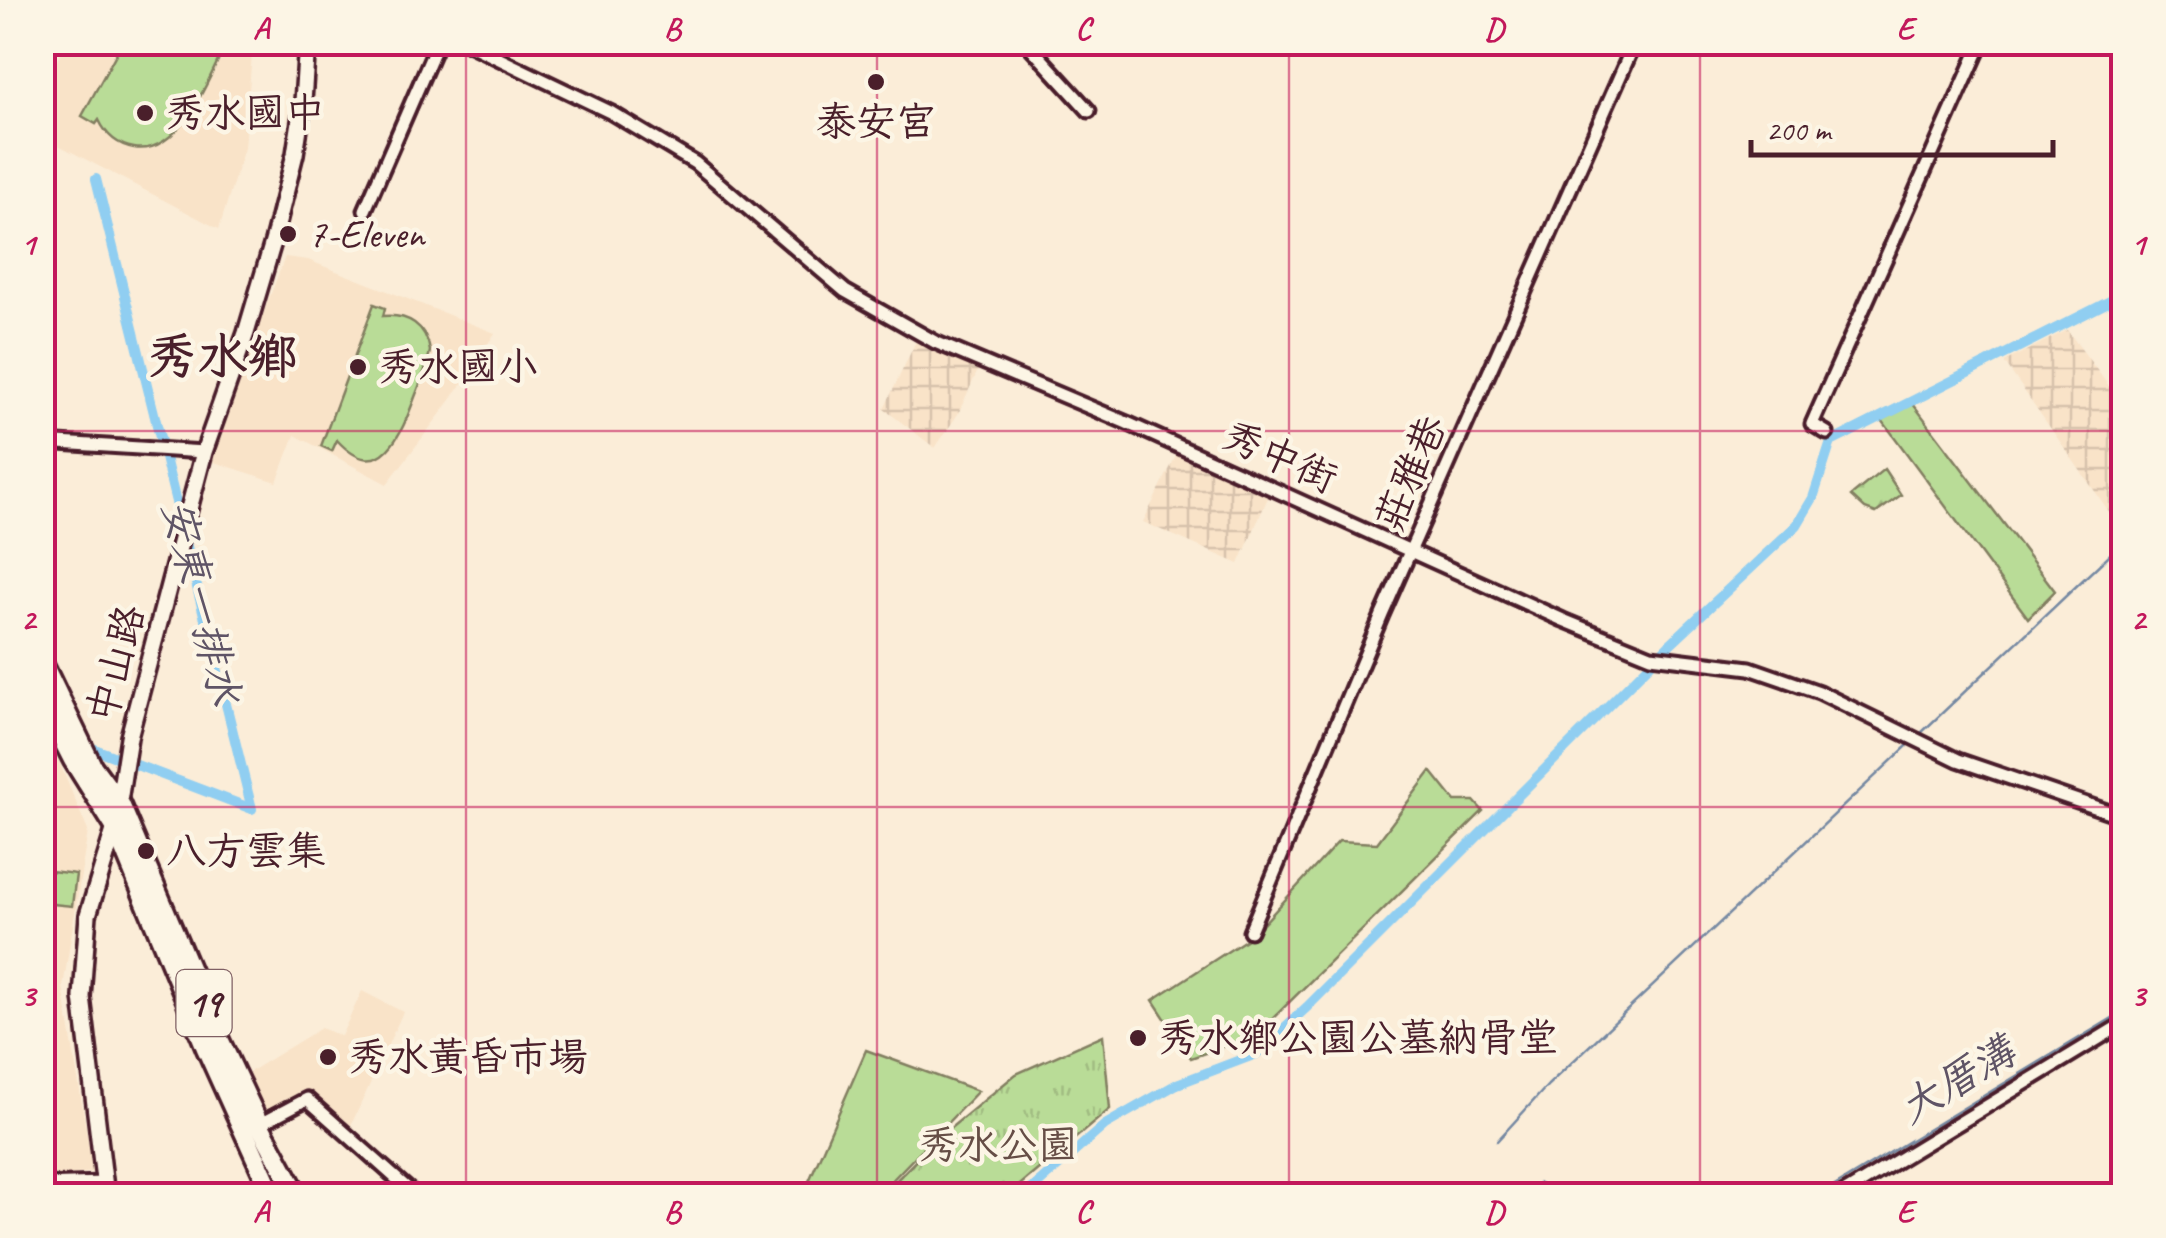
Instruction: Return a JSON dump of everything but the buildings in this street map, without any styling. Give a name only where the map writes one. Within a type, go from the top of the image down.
[{"type":"main road","name":"19","points":[[42,662],[55,718],[73,760],[115,827],[252,1129],[273,1196]]},
{"type":"main road","name":"19","points":[[42,699],[120,804],[213,1044]]},
{"type":"main road","name":"19","points":[[252,1129],[298,1196]]},
{"type":"street","name":"中山路","points":[[104,1189],[81,985],[88,916],[115,827],[129,737],[204,452],[246,333],[278,224],[295,154],[307,42]]},
{"type":"street","points":[[365,210],[438,42]]},
{"type":"street","name":"秀中街","points":[[464,42],[610,112],[695,163],[845,292],[935,342],[1128,423],[1651,656],[1750,668],[1818,692],[1958,760],[2124,817]]},
{"type":"street","points":[[1026,42],[1090,111]]},
{"type":"street","name":"莊雅巷","points":[[1250,931],[1375,632],[1634,42]]},
{"type":"street","points":[[1827,433],[1812,424],[1982,42]]},
{"type":"street","points":[[42,442],[204,452]]},
{"type":"street","points":[[1840,1196],[2124,1023]]},
{"type":"street","points":[[252,1129],[307,1099],[416,1196]]},
{"type":"street","points":[[42,1185],[104,1189]]},
{"type":"shaded area","name":"秀水國中","points":[[66,43],[253,43],[244,148],[219,229],[43,137],[42,89]]},
{"type":"shaded area","name":"秀水國小","points":[[285,257],[308,260],[495,333],[451,400],[387,484],[295,435],[277,482],[211,461],[223,419]]},
{"type":"shaded area","points":[[2067,330],[2123,405],[2124,523],[2120,527],[2004,362]]},
{"type":"shaded area","points":[[917,339],[979,368],[958,414],[935,448],[884,409]]},
{"type":"shaded area","points":[[1177,454],[1270,493],[1239,564],[1143,522]]},
{"type":"shaded area","points":[[42,737],[49,738],[88,831],[63,987],[93,1172],[46,1178],[42,1176]]},
{"type":"shaded area","name":"秀水黃昏市場","points":[[362,991],[403,1012],[347,1134],[294,1096],[258,1117],[241,1077],[321,1028],[341,1036]]},
{"type":"green space","points":[[122,43],[226,43],[191,111],[166,140],[151,147],[134,148],[117,142],[99,120],[96,124],[82,116]]},
{"type":"green space","points":[[374,304],[385,308],[383,316],[408,319],[420,328],[430,351],[396,439],[378,457],[366,458],[352,453],[337,440],[332,451],[321,446]]},
{"type":"green space","points":[[1913,404],[2055,591],[2028,618],[1882,420]]},
{"type":"green space","points":[[1884,469],[1901,495],[1876,513],[1851,496]]},
{"type":"green space","points":[[1431,771],[1455,801],[1474,801],[1483,811],[1256,1035],[1191,1058],[1153,1000],[1253,935],[1339,841],[1377,843]]},
{"type":"green space","points":[[43,870],[76,874],[72,906],[43,903]]},
{"type":"green space","name":"秀水公園","points":[[1103,1035],[1110,1109],[1008,1195],[882,1195],[936,1140],[1016,1074]]},
{"type":"green space","points":[[866,1050],[978,1091],[878,1195],[803,1195]]},
{"type":"waterway","name":"安東一排水","points":[[84,745],[252,809],[96,179]]},
{"type":"waterway","points":[[1024,1196],[1105,1125],[1177,1084],[1256,1054],[1307,1007],[1669,645],[1797,525],[1813,498],[1831,442],[2124,294]]},
{"type":"waterway","points":[[1920,734],[2124,541]]},
{"type":"waterway","points":[[1497,1141],[1548,1085],[1907,746]]},
{"type":"waterway","name":"大厝溝","points":[[1818,1196],[2124,1011]]},
{"type":"waterway","points":[[1539,1182],[1551,1196]]},
{"type":"place","name":"泰安宮","points":[[876,82]]},
{"type":"place","name":"秀水國中","points":[[145,113]]},
{"type":"place","name":"7-Eleven","points":[[288,234]]},
{"type":"place","name":"秀水國小","points":[[358,367]]},
{"type":"place","name":"八方雲集","points":[[146,851]]},
{"type":"place","name":"秀水鄉公園公墓納骨堂","points":[[1138,1038]]},
{"type":"place","name":"秀水黃昏市場","points":[[328,1057]]},
{"type":"district","name":"秀水鄉","points":[[222,356]]}]
